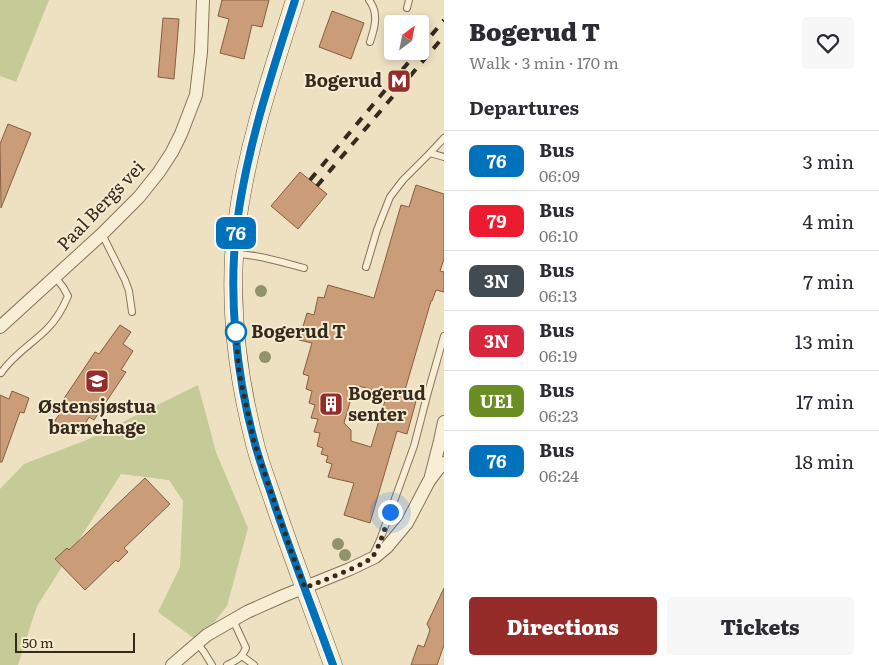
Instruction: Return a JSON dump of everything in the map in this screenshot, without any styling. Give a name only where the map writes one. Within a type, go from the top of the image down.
[{"type":"main road","points":[[295,0],[267,89],[247,163],[237,225],[235,254],[236,344],[239,372],[254,442],[292,554],[333,665]]},
{"type":"street","name":"Paal Bergs vei","points":[[0,327],[102,234],[148,186],[172,152],[196,95],[202,52],[203,0]]},
{"type":"street","points":[[429,481],[444,422]]},
{"type":"street","points":[[172,665],[207,635],[233,620],[283,596],[350,569],[372,558],[387,547],[407,523],[429,481],[444,464]]},
{"type":"lane","points":[[369,0],[376,22],[370,42]]},
{"type":"lane","points":[[407,8],[409,0]]},
{"type":"lane","points":[[366,267],[377,230],[390,197],[403,180],[444,138]]},
{"type":"lane","points":[[430,153],[444,157]]},
{"type":"lane","points":[[102,234],[125,280],[132,312]]},
{"type":"lane","points":[[235,254],[270,258],[304,268]]},
{"type":"lane","points":[[1,373],[7,364],[47,329],[64,305],[68,296],[55,277]]},
{"type":"lane","points":[[372,558],[414,446],[444,336]]},
{"type":"lane","points":[[227,665],[242,656],[246,648],[233,620]]},
{"type":"lane","points":[[197,644],[212,665]]},
{"type":"lane","points":[[242,656],[254,665]]},
{"type":"green space","points":[[0,0],[49,0],[16,82],[0,76]]},
{"type":"green space","points":[[198,385],[216,452],[248,528],[227,606],[199,642],[158,612],[180,567],[183,501],[169,480],[121,474],[37,606],[18,665],[0,665],[0,489],[24,464],[84,441]]},
{"type":"building","points":[[222,0],[269,0],[262,27],[252,25],[244,59],[220,53],[229,19],[218,16]]},
{"type":"building","points":[[332,11],[364,23],[351,59],[319,47]]},
{"type":"building","points":[[163,18],[179,19],[174,79],[158,77]]},
{"type":"building","points":[[8,124],[31,133],[1,208],[0,144]]},
{"type":"building","points":[[300,172],[327,194],[298,229],[271,206]]},
{"type":"building","points":[[416,185],[444,194],[444,259],[440,271],[444,272],[444,292],[436,290],[431,301],[405,390],[418,394],[407,434],[397,431],[370,523],[344,515],[354,483],[328,477],[332,464],[326,462],[328,456],[321,454],[323,448],[317,446],[320,433],[314,432],[318,419],[311,418],[315,405],[309,403],[312,391],[306,389],[309,376],[303,374],[312,343],[299,340],[307,313],[314,315],[318,297],[324,298],[328,285],[374,298],[401,205],[409,207]],"holes":[[[355,385],[387,394],[371,447],[351,441],[351,430],[344,423]]]},
{"type":"building","points":[[120,325],[131,332],[123,344],[133,351],[121,370],[126,372],[94,420],[89,417],[81,431],[69,432],[54,422],[67,403],[63,400],[95,352],[99,354]]},
{"type":"building","points":[[12,391],[29,398],[24,413],[20,412],[2,462],[0,462],[0,395],[9,399]]},
{"type":"building","points":[[145,478],[170,504],[124,548],[128,552],[118,562],[116,560],[85,590],[55,559],[67,548],[69,550]]},
{"type":"building","points":[[444,588],[444,645],[437,665],[411,665],[418,645],[424,647],[430,630],[427,624]]},
{"type":"railway","points":[[429,38],[444,20]]},
{"type":"railway","points":[[317,186],[444,36]]},
{"type":"railway","points":[[310,180],[410,60]]},
{"type":"bus line","name":"76","points":[[295,0],[254,134],[241,194],[234,275],[236,344],[239,372],[257,453],[333,665]]},
{"type":"place","name":"Bogerud","points":[[399,81]]},
{"type":"place","name":"Bogerud T","points":[[236,332]]},
{"type":"place","name":"Østensjøstua barnehage","points":[[97,381]]},
{"type":"place","name":"Bogerud senter","points":[[331,404]]},
{"type":"route","points":[[236,332],[235,324],[239,372],[254,442],[305,588],[372,558],[390,512]]}]
